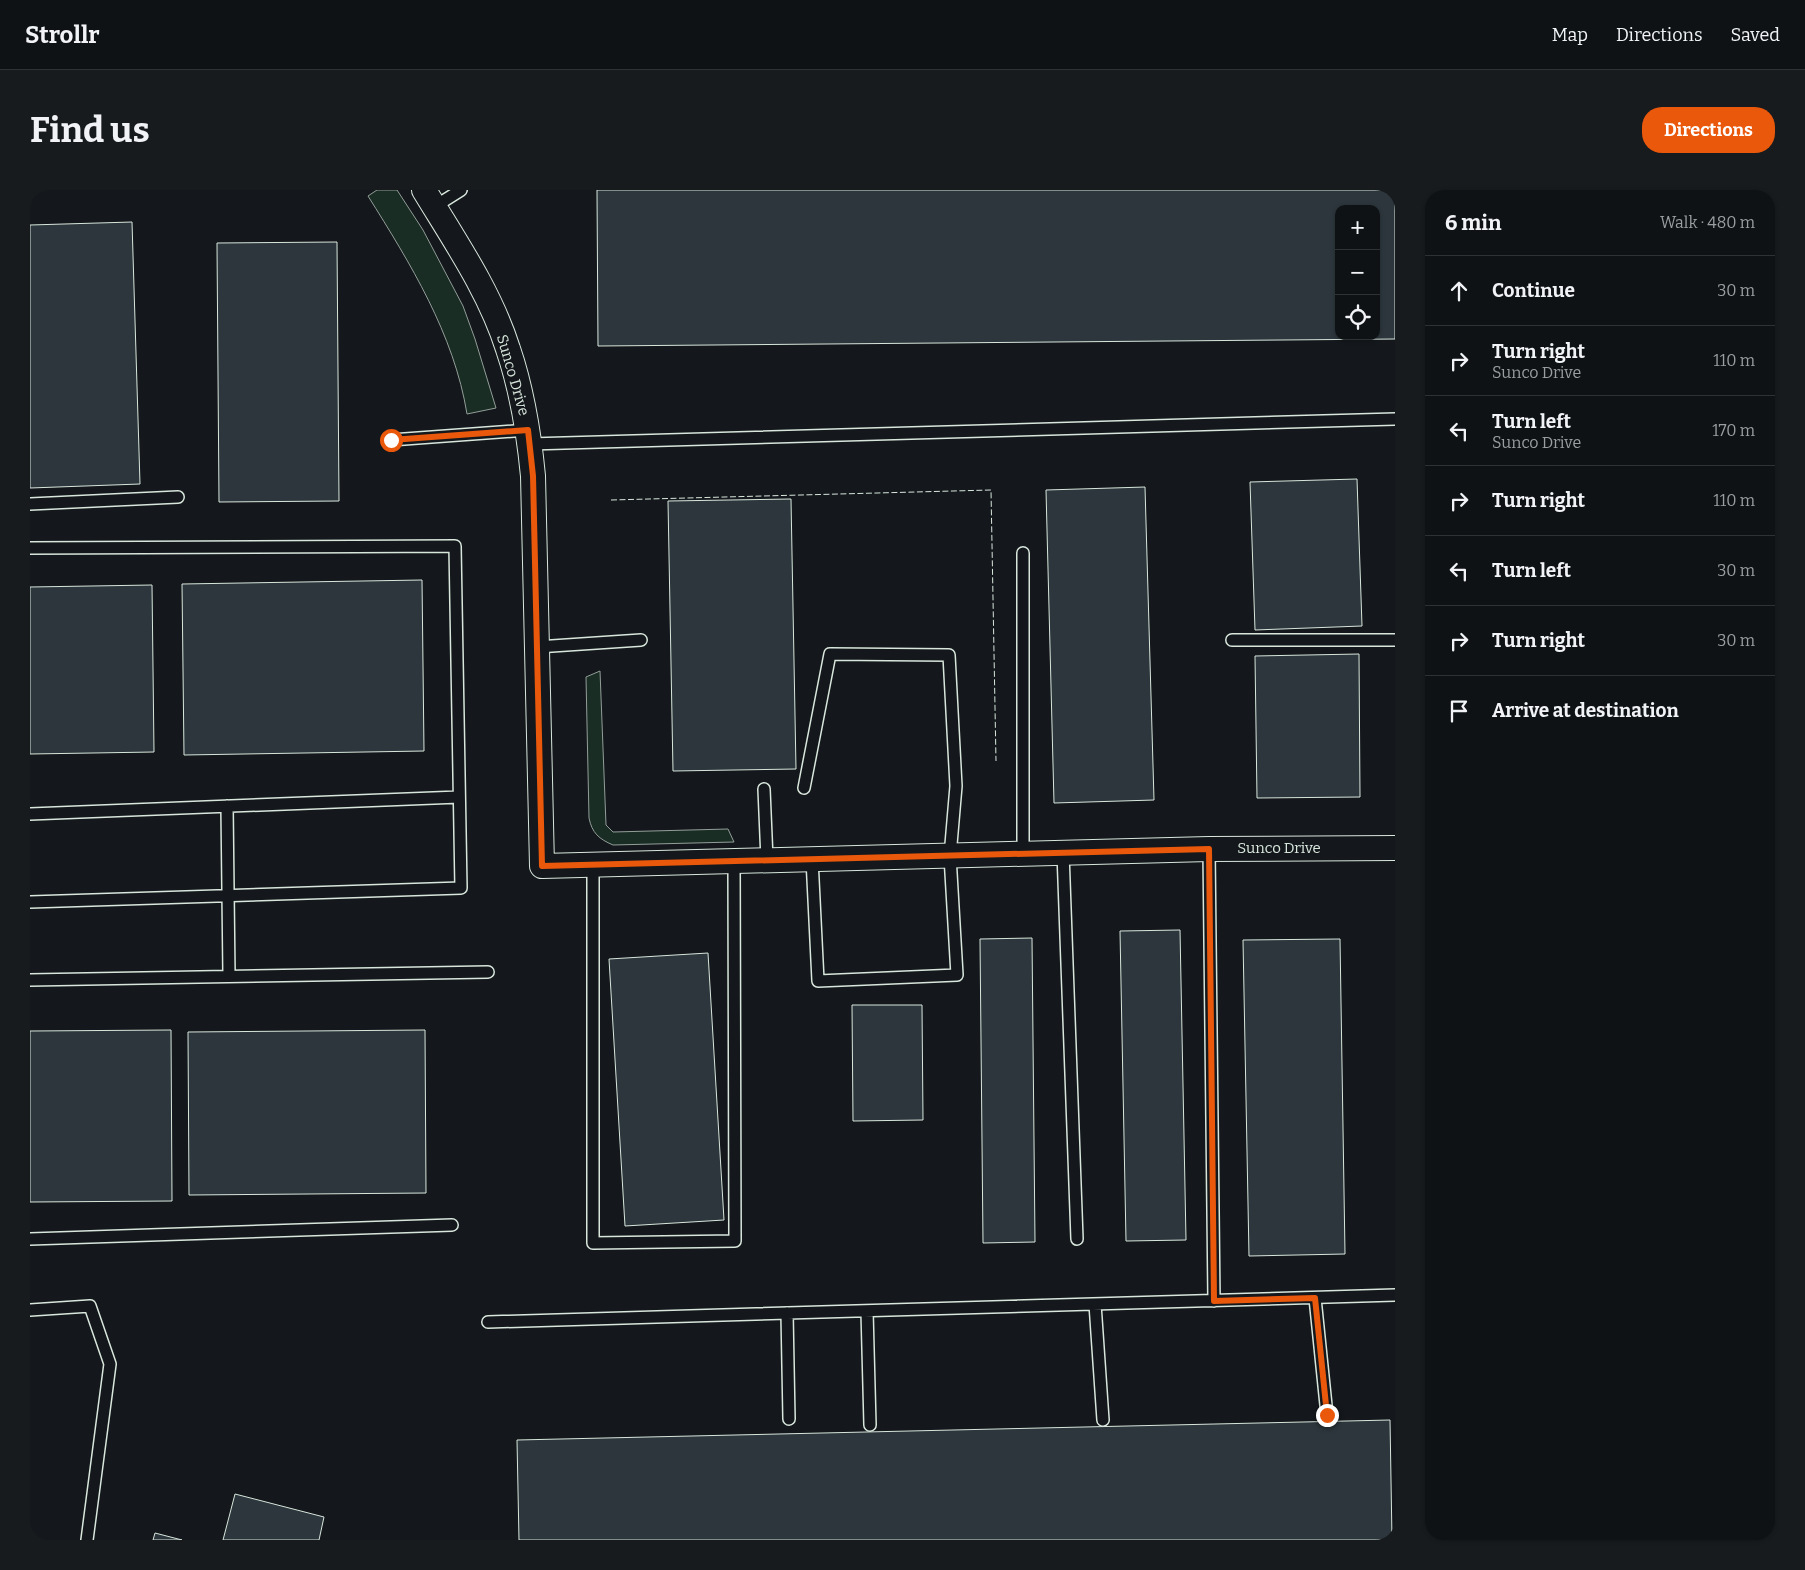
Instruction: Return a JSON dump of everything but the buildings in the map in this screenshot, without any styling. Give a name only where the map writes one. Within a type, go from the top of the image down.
[{"type":"street","name":"Sunco Drive","points":[[429,198],[467,261],[496,319],[508,349],[529,437],[537,647],[542,866],[1063,852],[1395,848]]},
{"type":"lane","points":[[429,198],[461,190]]},
{"type":"lane","points":[[391,440],[1395,419]]},
{"type":"lane","points":[[30,504],[178,497]]},
{"type":"lane","points":[[30,548],[454,546],[461,888],[30,902]]},
{"type":"lane","points":[[1023,854],[1024,553]]},
{"type":"lane","points":[[537,647],[640,640]]},
{"type":"lane","points":[[1232,640],[1395,640]]},
{"type":"lane","points":[[804,788],[830,654],[949,655],[956,786],[950,856],[957,975],[818,981],[812,859]]},
{"type":"lane","points":[[764,789],[767,860]]},
{"type":"lane","points":[[30,814],[459,797]]},
{"type":"lane","points":[[227,806],[229,976]]},
{"type":"lane","points":[[1209,849],[1214,1301]]},
{"type":"lane","points":[[1063,852],[1077,1239]]},
{"type":"lane","points":[[593,864],[594,1243],[734,1241],[734,861]]},
{"type":"lane","points":[[30,980],[488,972]]},
{"type":"lane","points":[[30,1239],[452,1225]]},
{"type":"lane","points":[[488,1322],[1315,1298],[1395,1294]]},
{"type":"lane","points":[[1315,1298],[1327,1415]]},
{"type":"lane","points":[[1094,1304],[1103,1420]]},
{"type":"lane","points":[[30,1310],[90,1306],[110,1364],[87,1540]]},
{"type":"lane","points":[[867,1311],[870,1424]]},
{"type":"lane","points":[[787,1313],[789,1419]]},
{"type":"green space","points":[[377,190],[397,190],[423,230],[463,306],[496,408],[467,414],[461,384],[441,328],[414,273],[368,196]]},
{"type":"green space","points":[[600,671],[606,825],[613,832],[728,829],[734,842],[613,845],[600,838],[594,832],[589,818],[586,677]]},
{"type":"fence","points":[[611,500],[991,490],[996,761]]},
{"type":"route","points":[[391,440],[528,430],[533,476],[542,866],[1209,849],[1214,1301],[1315,1298],[1327,1415]]}]
